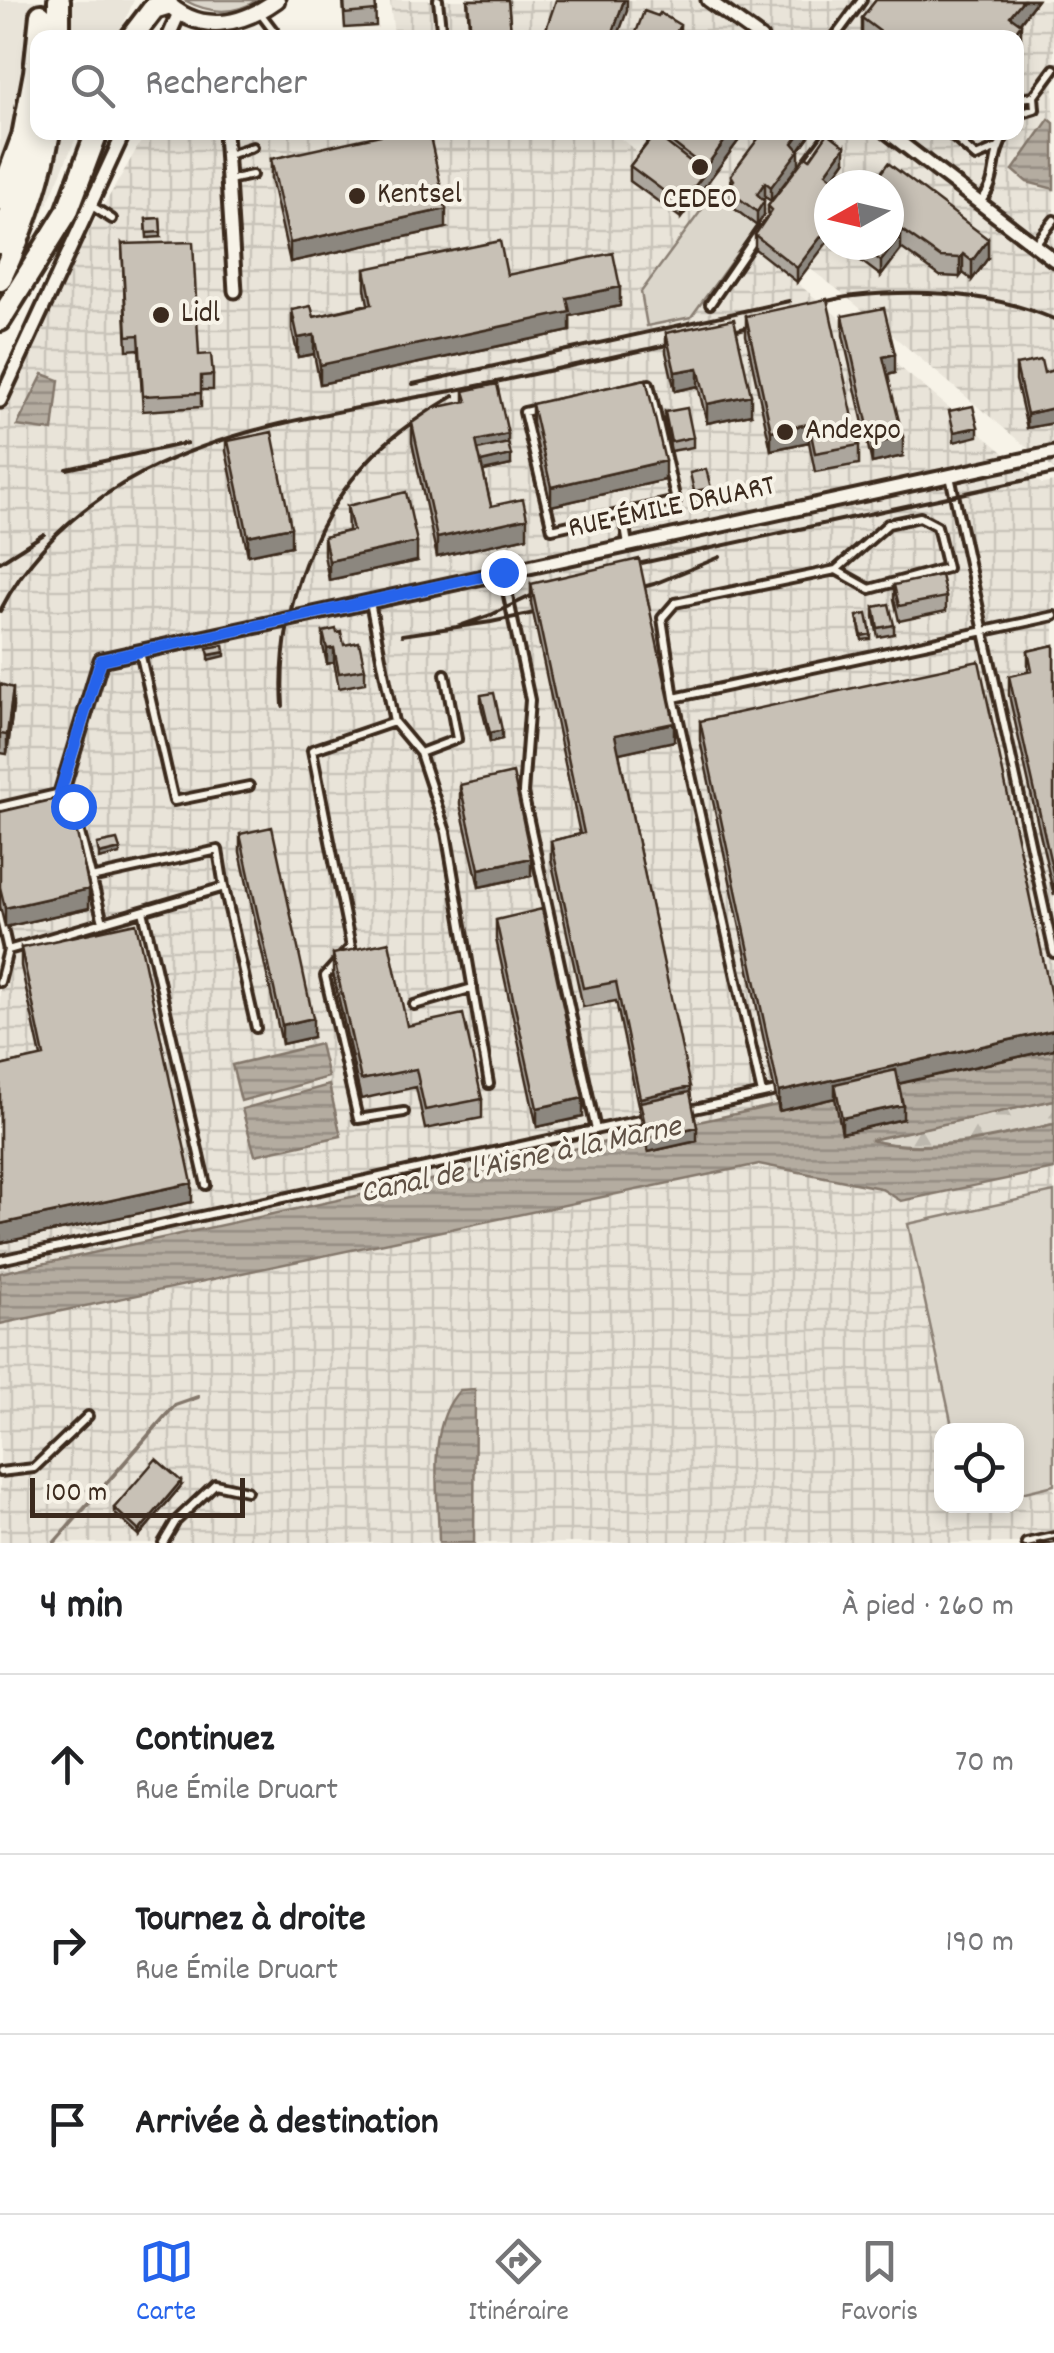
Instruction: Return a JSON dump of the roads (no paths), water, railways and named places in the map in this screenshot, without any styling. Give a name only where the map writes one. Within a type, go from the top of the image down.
[{"type":"highway","points":[[137,30],[154,8],[170,6]]},
{"type":"highway","points":[[0,199],[23,136],[30,102]]},
{"type":"highway","points":[[0,244],[34,140]]},
{"type":"highway","points":[[0,280],[19,240],[47,140]]},
{"type":"highway","points":[[0,320],[67,212],[94,140]]},
{"type":"street","points":[[222,30],[252,18],[277,0]]},
{"type":"street","points":[[708,0],[750,30]]},
{"type":"street","points":[[170,6],[217,30]]},
{"type":"street","points":[[0,401],[120,140]]},
{"type":"street","points":[[225,140],[236,296]]},
{"type":"street","points":[[897,140],[1052,256]]},
{"type":"street","name":"RUE ÉMILE DRUART","points":[[60,793],[101,660],[1054,453]]},
{"type":"lane","points":[[438,0],[441,30]]},
{"type":"lane","points":[[840,30],[862,0]]},
{"type":"lane","points":[[260,12],[274,30]]},
{"type":"lane","points":[[1024,114],[1035,108],[1034,96],[1054,69]]},
{"type":"lane","points":[[1024,98],[1034,96]]},
{"type":"lane","points":[[800,172],[824,140]]},
{"type":"lane","points":[[958,140],[976,157],[995,150]]},
{"type":"lane","points":[[979,203],[992,187],[995,150],[1002,140]]},
{"type":"lane","points":[[226,155],[253,147]]},
{"type":"lane","points":[[228,180],[252,175]]},
{"type":"lane","points":[[91,205],[112,219]]},
{"type":"lane","points":[[1034,245],[1054,220]]},
{"type":"lane","points":[[710,304],[766,222]]},
{"type":"lane","points":[[648,384],[676,502],[623,515],[552,529],[524,412],[648,384]]},
{"type":"lane","points":[[950,475],[1054,953]]},
{"type":"lane","points":[[623,515],[628,544]]},
{"type":"lane","points":[[762,1094],[674,698],[662,618],[675,602],[836,570],[888,524],[920,517],[937,526],[947,568],[870,589],[836,570]]},
{"type":"lane","points":[[503,572],[530,700],[523,793],[596,1130]]},
{"type":"lane","points":[[370,601],[394,722],[420,753],[446,832],[489,1084]]},
{"type":"lane","points":[[674,698],[1054,616]]},
{"type":"lane","points":[[140,650],[174,801],[249,786]]},
{"type":"lane","points":[[420,753],[457,739],[445,674]]},
{"type":"lane","points":[[394,722],[312,750],[351,947],[326,976],[358,1119],[404,1112]]},
{"type":"lane","points":[[0,806],[60,793],[73,806],[103,922]]},
{"type":"lane","points":[[91,878],[218,850],[256,1028]]},
{"type":"lane","points":[[8,950],[224,886]]},
{"type":"lane","points":[[143,910],[206,1185]]},
{"type":"lane","points":[[0,916],[8,950],[0,982]]},
{"type":"lane","points":[[414,1005],[473,988]]},
{"type":"lane","points":[[670,1114],[782,1090]]},
{"type":"lane","points":[[0,1260],[652,1118]]},
{"type":"lane","points":[[0,1472],[34,1468],[88,1416]]},
{"type":"lane","points":[[163,1543],[176,1522],[215,1484],[247,1492]]},
{"type":"lane","points":[[1026,1543],[1054,1538]]},
{"type":"water","points":[[1049,119],[1054,123],[1054,189],[1027,182],[1013,170]]},
{"type":"water","points":[[43,374],[59,380],[53,431],[17,426]]},
{"type":"water","points":[[320,1044],[328,1077],[241,1101],[232,1065]]},
{"type":"water","name":"Canal de l'Aisne à la Marne","points":[[1054,1045],[1054,1100],[870,1140],[939,1145],[1054,1124],[1054,1169],[901,1201],[880,1188],[759,1164],[0,1324],[0,1273]]},
{"type":"water","points":[[329,1085],[341,1136],[255,1155],[242,1109]]},
{"type":"water","points":[[475,1389],[474,1543],[439,1543],[436,1463],[442,1423],[460,1390]]},
{"type":"waterway","points":[[54,1543],[175,1405],[198,1397]]},
{"type":"railway","points":[[0,611],[43,548],[100,498],[178,456],[250,432],[727,333],[854,296],[955,295],[1006,303],[1054,319]]},
{"type":"railway","points":[[413,384],[789,301]]},
{"type":"railway","points":[[283,706],[286,634],[305,564],[320,530],[338,499],[385,444],[454,396]]},
{"type":"railway","points":[[67,469],[187,443]]},
{"type":"railway","points":[[614,569],[1054,474]]},
{"type":"railway","points":[[0,562],[44,534]]},
{"type":"railway","points":[[616,594],[654,584],[720,557]]},
{"type":"railway","points":[[457,627],[556,584]]},
{"type":"railway","points":[[402,635],[558,608]]},
{"type":"place","name":"CEDEO","points":[[700,167]]},
{"type":"place","name":"Kentsel","points":[[357,196]]},
{"type":"place","name":"Lidl","points":[[161,315]]},
{"type":"place","name":"Andexpo","points":[[785,432]]}]
